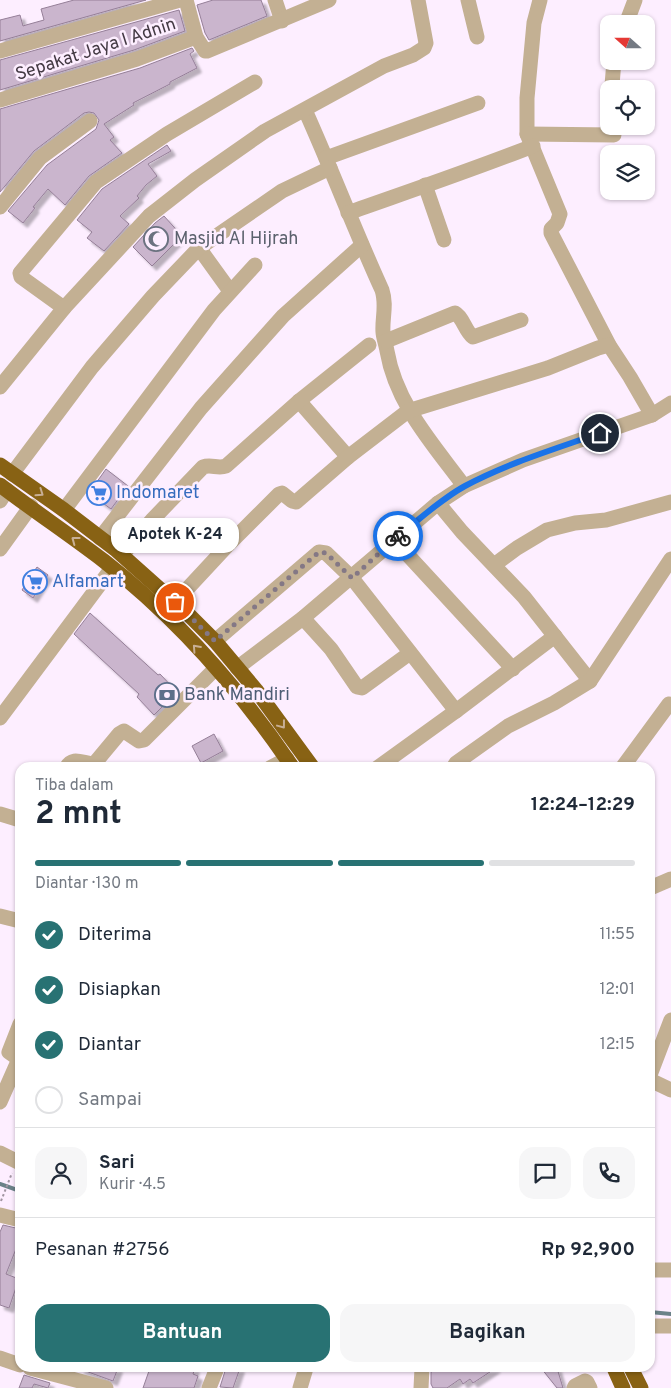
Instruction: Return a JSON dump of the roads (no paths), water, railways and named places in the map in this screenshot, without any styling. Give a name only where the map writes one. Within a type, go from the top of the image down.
[{"type":"highway","points":[[6,470],[64,510],[122,555],[175,602],[215,641],[256,690],[309,762]]},
{"type":"highway","points":[[2,492],[31,506],[112,568],[178,627],[244,701],[289,762]]},
{"type":"highway","points":[[616,1372],[623,1388]]},
{"type":"highway","points":[[633,1372],[641,1388]]},
{"type":"street","points":[[0,52],[180,0]]},
{"type":"street","name":"Sepakat Jaya I Adnin","points":[[0,100],[137,59],[196,37],[186,0]]},
{"type":"street","points":[[275,0],[282,21]]},
{"type":"street","points":[[196,37],[204,51],[207,51],[330,0]]},
{"type":"street","points":[[0,387],[64,308],[149,216],[194,180],[257,136],[384,66],[424,48],[426,43],[418,0]]},
{"type":"street","points":[[468,0],[477,37]]},
{"type":"street","points":[[540,0],[534,23],[527,98],[530,140],[560,214],[557,223],[551,229],[551,233],[609,345],[652,415]]},
{"type":"street","points":[[629,15],[635,0]]},
{"type":"street","points":[[64,308],[21,277],[20,273],[89,190],[103,176],[167,134],[255,82]]},
{"type":"street","points":[[6,470],[153,296],[199,248],[282,191],[328,163],[478,103]]},
{"type":"street","points":[[305,110],[384,297],[383,334],[393,378],[408,411],[464,486]]},
{"type":"street","points":[[0,206],[40,158],[90,121]]},
{"type":"street","points":[[348,213],[457,175],[530,140],[614,135]]},
{"type":"street","points":[[425,185],[444,240]]},
{"type":"street","points":[[100,538],[202,408],[283,316],[362,244]]},
{"type":"street","points":[[199,248],[230,291]]},
{"type":"street","points":[[64,510],[230,291],[255,265]]},
{"type":"street","points":[[386,341],[454,312],[458,314],[469,334],[473,337],[521,320]]},
{"type":"street","points":[[122,555],[153,519],[203,467],[222,468],[226,466],[298,401],[370,345]]},
{"type":"street","points":[[175,602],[279,494],[296,502],[348,457],[408,411],[548,368],[609,345]]},
{"type":"street","points":[[298,401],[348,457]]},
{"type":"street","points":[[237,668],[352,578],[438,503],[464,486],[523,460],[652,415],[671,403]]},
{"type":"street","points":[[494,565],[517,548],[547,530],[575,523],[606,520],[671,502]]},
{"type":"street","points":[[438,503],[462,532],[524,597],[590,681]]},
{"type":"street","points":[[0,549],[31,506]]},
{"type":"street","points":[[394,540],[513,669]]},
{"type":"street","points":[[215,641],[319,552],[326,553],[352,578],[456,711]]},
{"type":"street","points":[[457,762],[508,726],[554,703],[590,681],[671,559]]},
{"type":"street","points":[[0,718],[112,568]]},
{"type":"street","points":[[303,618],[331,649],[357,687],[362,688],[410,653]]},
{"type":"street","points":[[385,762],[556,636]]},
{"type":"street","points":[[96,762],[119,734],[124,731],[138,741],[144,740],[215,669]]},
{"type":"street","points":[[626,762],[669,704]]},
{"type":"street","points":[[71,762],[76,760],[85,762]]},
{"type":"street","points":[[0,814],[15,818]]},
{"type":"street","points":[[655,886],[671,879]]},
{"type":"street","points":[[0,916],[15,920]]},
{"type":"street","points":[[655,1062],[671,1020]]},
{"type":"street","points":[[15,1037],[9,1052],[15,1057]]},
{"type":"street","points":[[0,1102],[15,1069]]},
{"type":"street","points":[[655,1082],[671,1090]]},
{"type":"street","points":[[0,1154],[15,1167]]},
{"type":"street","points":[[0,1214],[15,1218]]},
{"type":"street","points":[[655,1270],[671,1270]]},
{"type":"street","points":[[655,1326],[671,1326]]},
{"type":"street","points":[[0,1358],[15,1363]]},
{"type":"street","points":[[45,1372],[106,1388]]},
{"type":"street","points":[[209,1388],[215,1372]]},
{"type":"street","points":[[300,1388],[305,1372]]},
{"type":"street","points":[[421,1388],[422,1372]]},
{"type":"street","points":[[574,1388],[585,1381],[590,1388]]},
{"type":"waterway","points":[[0,1184],[15,1189]]},
{"type":"waterway","points":[[655,1312],[671,1314]]},
{"type":"place","name":"Masjid Al Hijrah","points":[[156,239]]},
{"type":"place","name":"Indomaret","points":[[99,493]]},
{"type":"place","name":"Alfamart","points":[[35,582]]},
{"type":"place","name":"Apotek K-24","points":[[175,602]]},
{"type":"place","name":"Bank Mandiri","points":[[167,695]]}]
